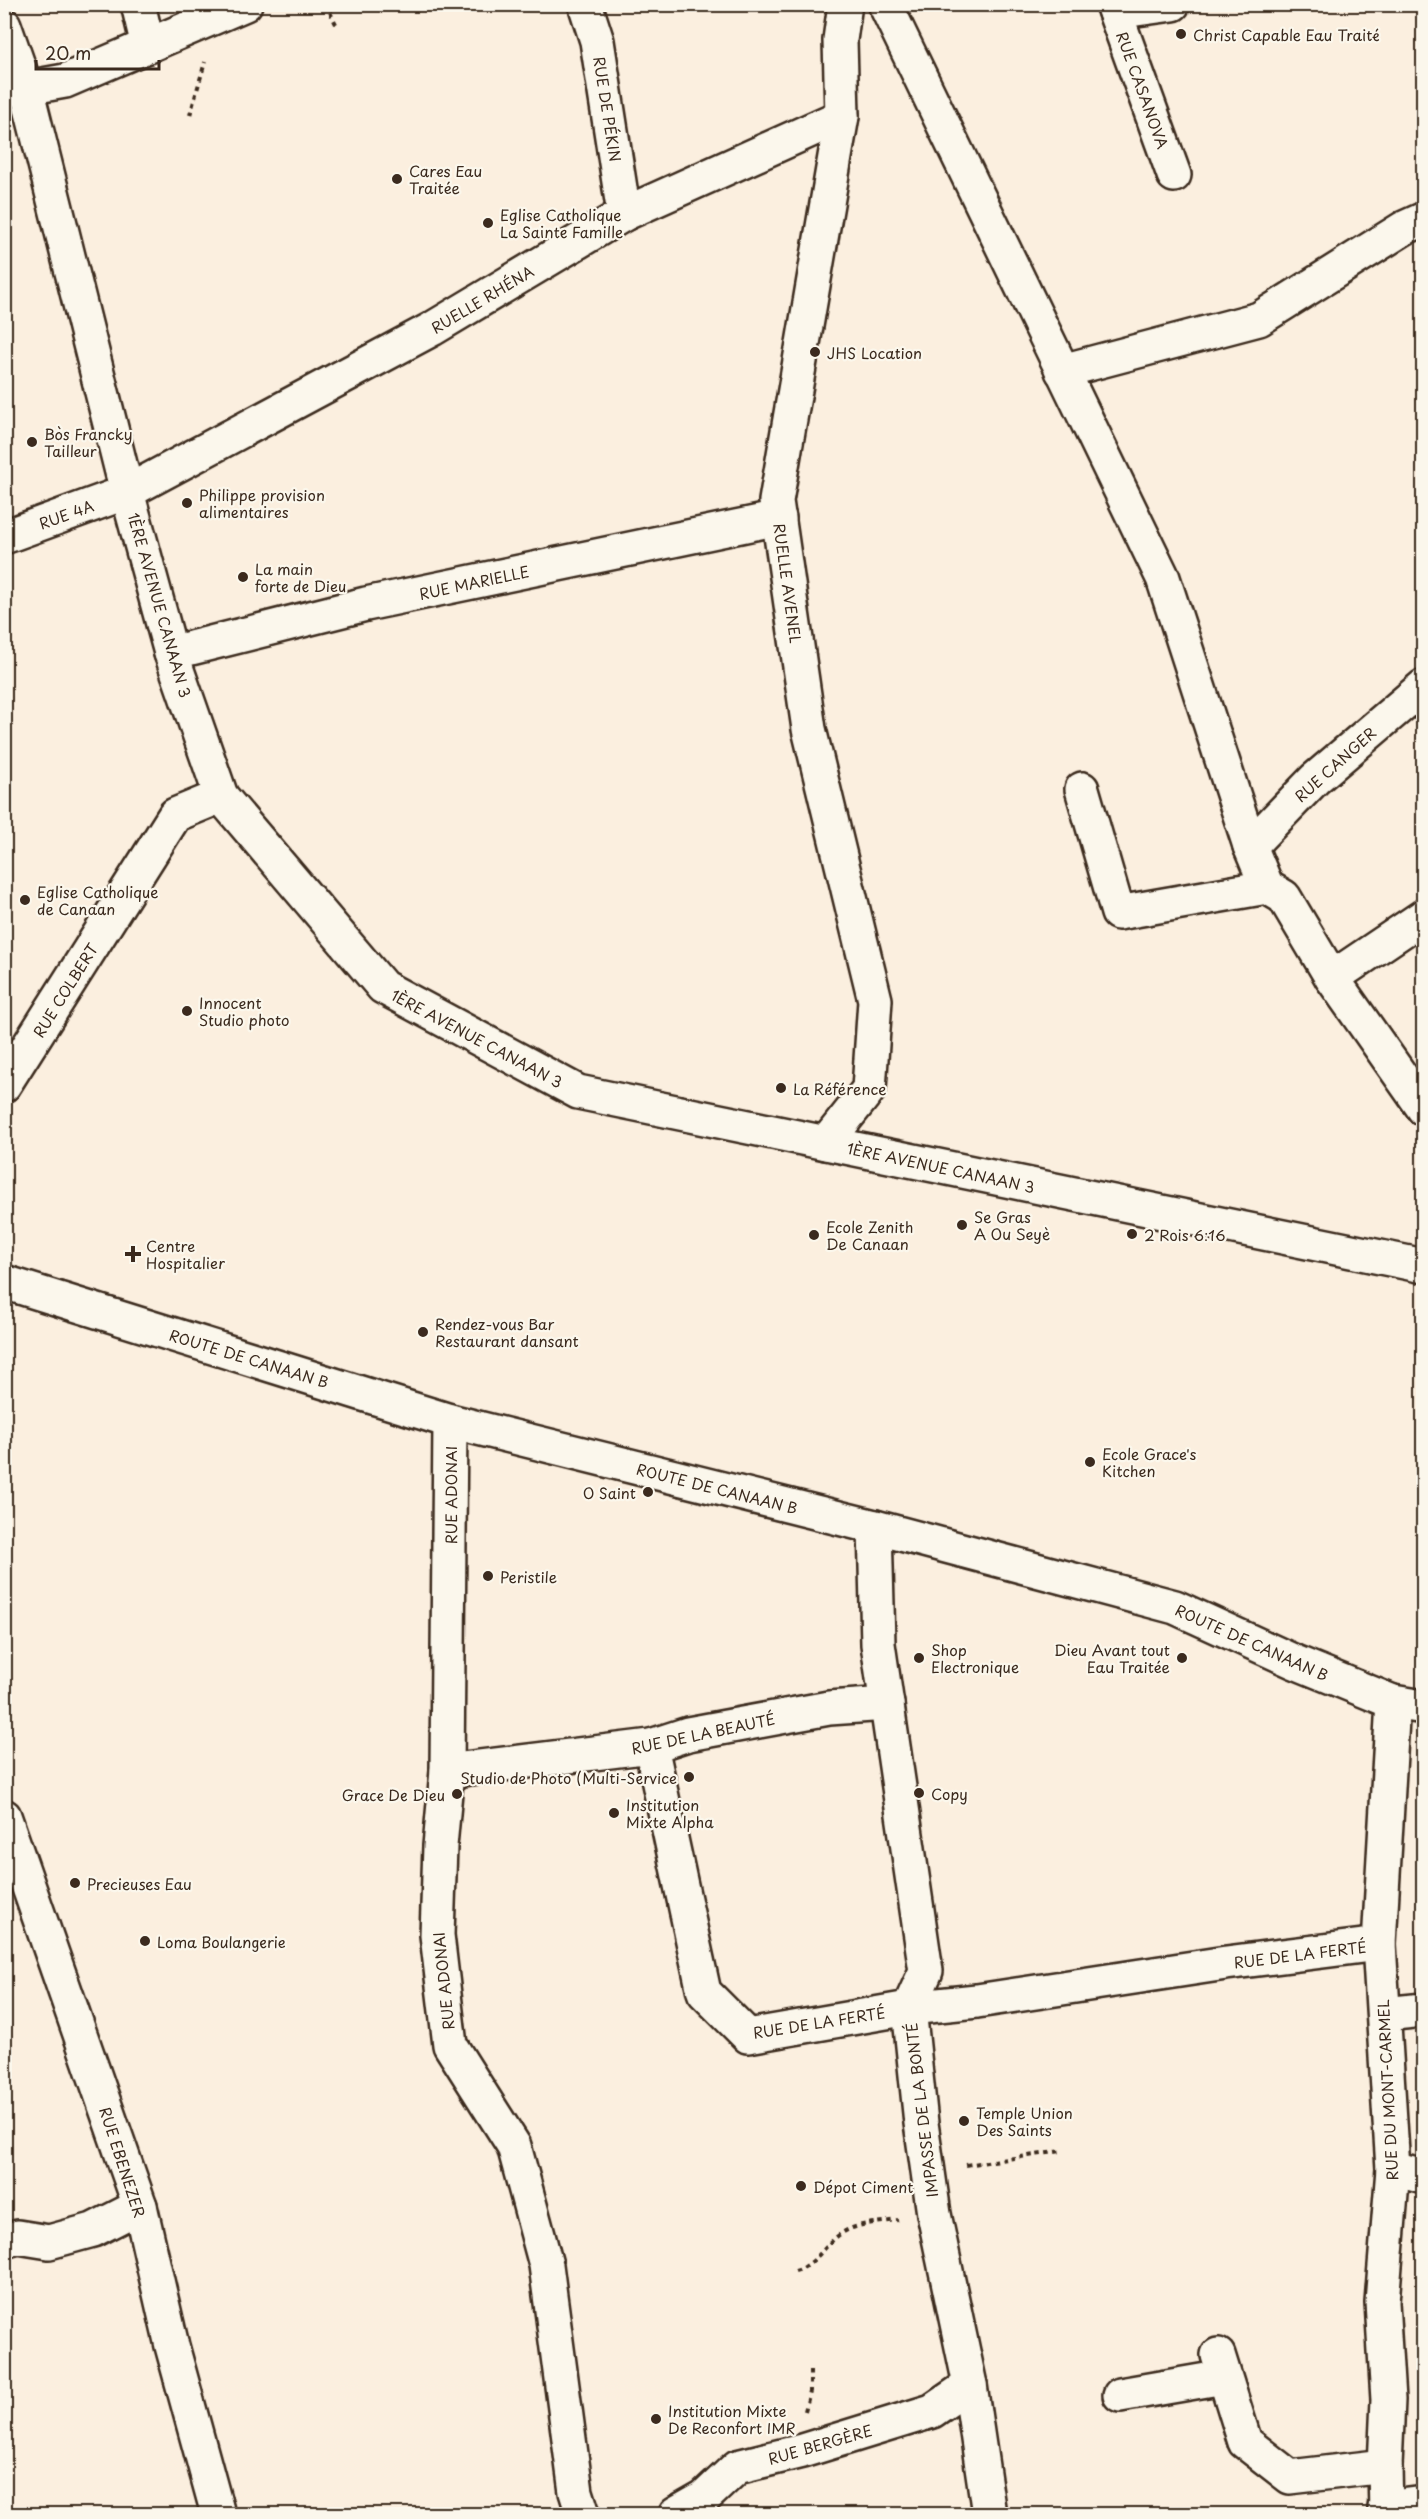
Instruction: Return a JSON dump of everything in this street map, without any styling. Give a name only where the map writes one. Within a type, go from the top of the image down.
[{"type":"street","points":[[138,4],[148,46]]},
{"type":"street","points":[[26,88],[65,81],[245,4]]},
{"type":"street","name":"RUE DE PÉKIN","points":[[585,4],[597,41],[624,214]]},
{"type":"street","name":"RUELLE AVENEL","points":[[826,1143],[869,1089],[875,1000],[809,729],[776,501],[842,116],[840,40],[845,4]]},
{"type":"street","points":[[885,4],[1163,578],[1250,846],[1267,887],[1284,897],[1332,978],[1424,1110]]},
{"type":"street","points":[[1113,8],[1173,4]]},
{"type":"street","name":"RUE CASANOVA","points":[[1113,8],[1174,175]]},
{"type":"street","name":"1ÈRE AVENUE CANAAN 3","points":[[4,25],[26,88],[126,492],[171,653],[221,796],[382,987],[578,1092],[1424,1266]]},
{"type":"street","name":"RUELLE RHÉNA","points":[[126,492],[432,329],[624,214],[842,116]]},
{"type":"street","points":[[1062,370],[1259,319],[1404,228],[1424,219]]},
{"type":"street","name":"RUE 4A","points":[[4,537],[126,492]]},
{"type":"street","name":"RUE MARIELLE","points":[[171,653],[366,604],[779,518]]},
{"type":"street","name":"RUE CANGER","points":[[1250,846],[1315,779],[1424,686]]},
{"type":"street","points":[[1082,789],[1118,913],[1267,887]]},
{"type":"street","name":"RUE COLBERT","points":[[4,1085],[175,815],[221,796]]},
{"type":"street","points":[[1332,978],[1424,915]]},
{"type":"street","name":"ROUTE DE CANAAN B","points":[[4,1282],[450,1421],[875,1527],[1175,1607],[1295,1662],[1408,1704]]},
{"type":"street","name":"RUE ADONAI","points":[[450,1421],[447,1771],[440,1846],[437,1935],[450,2045],[514,2146],[546,2265],[576,2492],[583,2514]]},
{"type":"street","name":"IMPASSE DE LA BONTÉ","points":[[875,1527],[878,1644],[926,1971],[909,2008],[921,2123],[934,2214],[970,2385],[989,2514]]},
{"type":"street","name":"RUE DE LA BEAUTÉ","points":[[447,1771],[651,1746],[688,1734],[817,1710],[887,1704]]},
{"type":"street","name":"RUE DU MONT-CARMEL","points":[[1385,2511],[1388,2400],[1382,2302],[1408,2173],[1384,2014],[1379,1944],[1408,1704]]},
{"type":"street","name":"RUE DE LA FERTÉ","points":[[651,1746],[704,1992],[748,2037],[909,2008],[977,2001],[1226,1963],[1379,1944]]},
{"type":"street","name":"RUE EBENEZER","points":[[4,1816],[140,2206],[172,2346],[218,2514]]},
{"type":"street","points":[[1384,2014],[1424,2010]]},
{"type":"street","points":[[4,2241],[18,2237],[49,2242],[93,2230],[140,2206]]},
{"type":"street","points":[[1120,2395],[1221,2366],[1245,2442],[1290,2477],[1385,2466]]},
{"type":"street","name":"RUE BERGÈRE","points":[[676,2514],[704,2498],[737,2467],[802,2451],[932,2411],[970,2385]]},
{"type":"street","points":[[1385,2511],[1424,2503]]},
{"type":"path","points":[[326,4],[336,24]]},
{"type":"path","points":[[1001,2161],[1062,2151]]},
{"type":"path","points":[[795,2271],[804,2268],[839,2235],[856,2226],[934,2214]]},
{"type":"place","name":"Christ Capable Eau Traité","points":[[1181,34]]},
{"type":"place","name":"Cares Eau Traitée","points":[[397,179]]},
{"type":"place","name":"Eglise Catholique La Sainte Famille","points":[[488,223]]},
{"type":"place","name":"JHS Location","points":[[815,352]]},
{"type":"place","name":"Bòs Francky Tailleur","points":[[32,442]]},
{"type":"place","name":"Philippe provision alimentaires","points":[[187,503]]},
{"type":"place","name":"La main forte de Dieu","points":[[243,577]]},
{"type":"place","name":"Eglise Catholique de Canaan","points":[[25,900]]},
{"type":"place","name":"Innocent Studio photo","points":[[187,1011]]},
{"type":"place","name":"La Référence","points":[[781,1088]]},
{"type":"place","name":"Se Gras A Ou Seyè","points":[[962,1225]]},
{"type":"place","name":"2 Rois 6:16","points":[[1132,1234]]},
{"type":"place","name":"Ecole Zenith De Canaan","points":[[814,1235]]},
{"type":"place","name":"Centre Hospitalier","points":[[133,1254]]},
{"type":"place","name":"Rendez-vous Bar Restaurant dansant","points":[[423,1332]]},
{"type":"place","name":"Ecole Grace's Kitchen","points":[[1090,1462]]},
{"type":"place","name":"O Saint","points":[[648,1492]]},
{"type":"place","name":"Peristile","points":[[488,1576]]},
{"type":"place","name":"Shop Electronique","points":[[919,1658]]},
{"type":"place","name":"Dieu Avant tout Eau Traitée","points":[[1182,1658]]},
{"type":"place","name":"Studio de Photo (Multi-Service","points":[[689,1777]]},
{"type":"place","name":"Copy","points":[[919,1793]]},
{"type":"place","name":"Grace De Dieu","points":[[457,1794]]},
{"type":"place","name":"Institution Mixte Alpha","points":[[614,1813]]},
{"type":"place","name":"Precieuses Eau","points":[[75,1883]]},
{"type":"place","name":"Loma Boulangerie","points":[[145,1941]]},
{"type":"place","name":"Temple Union Des Saints","points":[[964,2121]]},
{"type":"place","name":"Dépot Ciment","points":[[801,2186]]},
{"type":"place","name":"Institution Mixte De Reconfort IMR","points":[[656,2419]]}]
